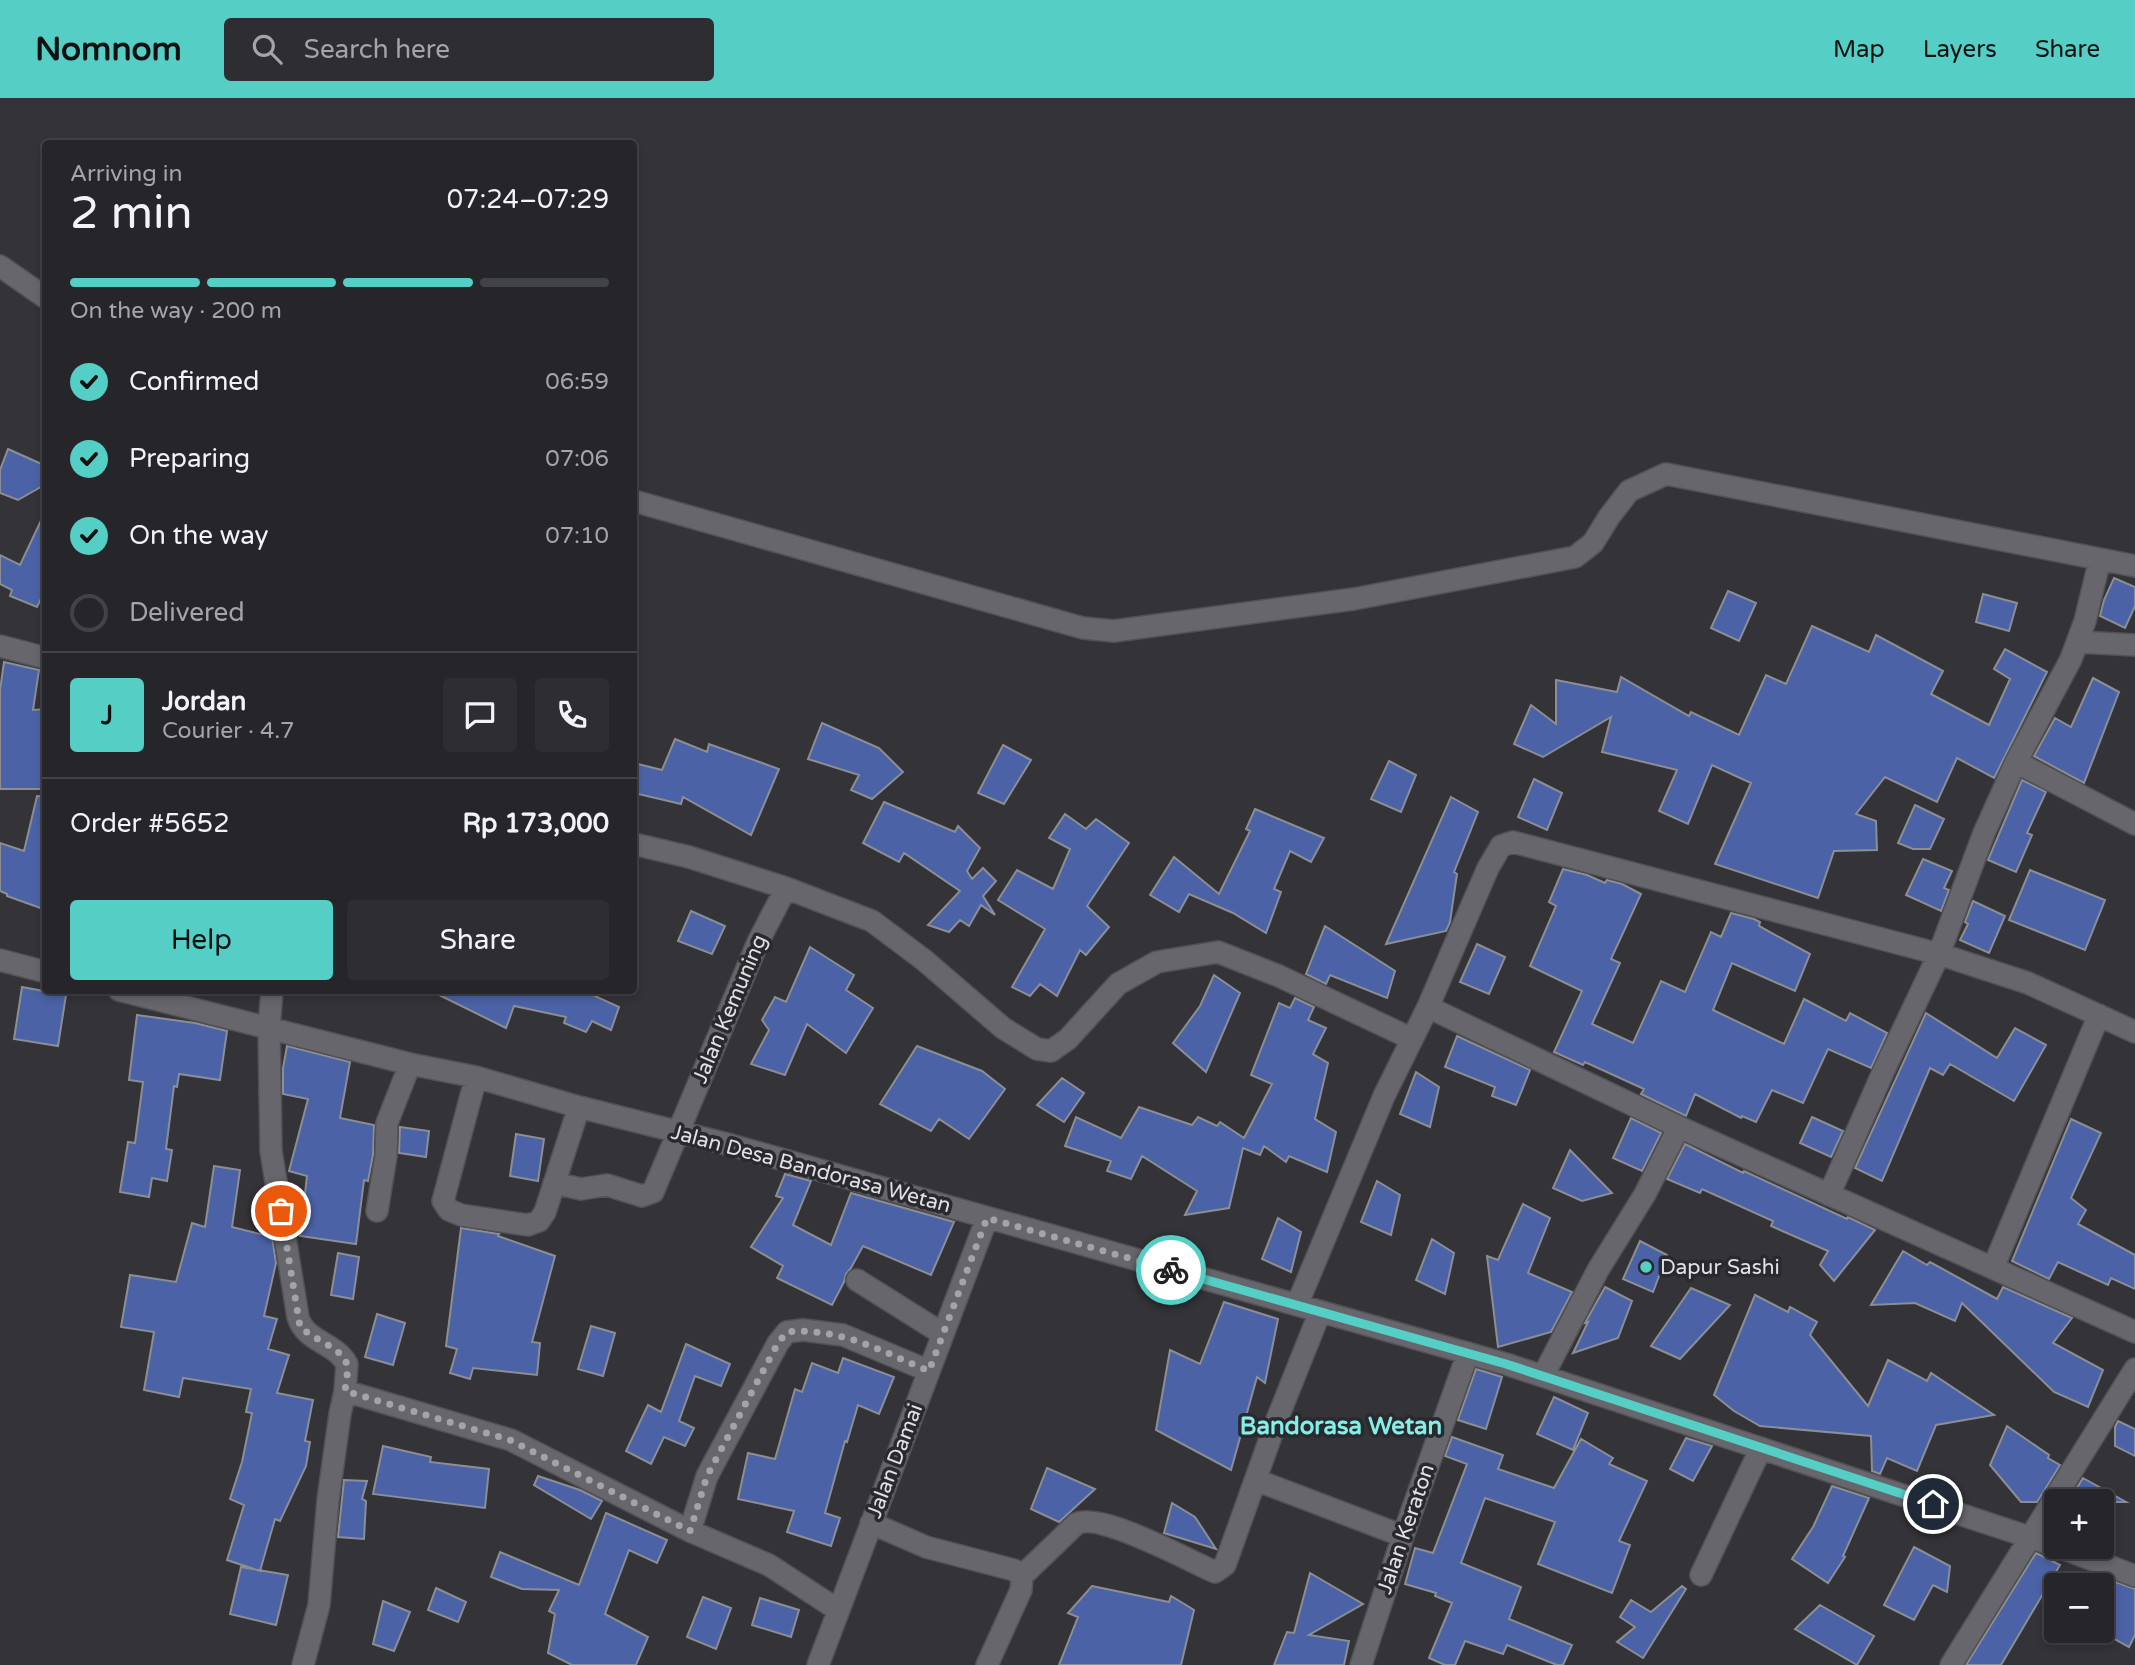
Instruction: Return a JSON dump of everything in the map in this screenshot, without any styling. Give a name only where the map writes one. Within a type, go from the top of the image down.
[{"type":"street","points":[[0,266],[42,295]]},
{"type":"street","points":[[637,501],[1083,628],[1114,631],[1354,599],[1575,556],[1593,543],[1629,491],[1666,474],[2135,566]]},
{"type":"street","points":[[1829,1195],[1939,954],[1974,858],[2016,762],[2078,642],[2100,559]]},
{"type":"street","points":[[2078,642],[2135,645]]},
{"type":"street","points":[[0,646],[42,657]]},
{"type":"street","points":[[2016,762],[2135,824]]},
{"type":"street","points":[[1297,1305],[1384,1096],[1428,1007],[1488,868],[1501,846],[1513,842],[1939,954],[2028,983],[2135,1032]]},
{"type":"street","points":[[637,845],[689,857],[786,888],[872,921],[924,960],[1003,1028],[1037,1049],[1051,1051],[1068,1039],[1118,984],[1157,962],[1218,953],[1279,976],[1412,1039]]},
{"type":"street","name":"Jalan Kemuning","points":[[554,1183],[581,1189],[607,1185],[642,1196],[653,1192],[758,942],[786,888]]},
{"type":"street","points":[[0,960],[42,971]]},
{"type":"street","name":"Jalan Desa Bandorasa Wetan","points":[[135,994],[410,1064],[476,1077],[1468,1353],[2044,1541]]},
{"type":"street","points":[[272,994],[269,1028],[271,1151],[300,1327],[310,1336],[339,1352],[347,1364],[328,1500],[319,1605],[303,1665]]},
{"type":"street","points":[[1428,1007],[1679,1127],[2135,1332]]},
{"type":"street","points":[[1993,1268],[2099,1015]]},
{"type":"street","points":[[377,1211],[386,1156],[387,1124],[410,1064]]},
{"type":"street","points":[[476,1077],[443,1201],[449,1210],[461,1215],[528,1225],[538,1221],[544,1212],[579,1107]]},
{"type":"street","points":[[1543,1376],[1598,1270],[1645,1194],[1679,1127]]},
{"type":"street","name":"Jalan Damai","points":[[818,1665],[987,1218]]},
{"type":"street","points":[[858,1280],[943,1334]]},
{"type":"street","points":[[987,1665],[1021,1590],[1022,1576],[1083,1520],[1113,1525],[1215,1572],[1225,1565],[1276,1422],[1320,1312]]},
{"type":"street","points":[[690,1531],[707,1476],[778,1343],[787,1332],[803,1330],[843,1335],[929,1371]]},
{"type":"street","name":"Jalan Keraton","points":[[1360,1665],[1468,1353]]},
{"type":"street","points":[[1951,1665],[2135,1369]]},
{"type":"street","points":[[345,1391],[510,1440],[690,1531],[769,1565],[838,1610]]},
{"type":"street","points":[[1701,1575],[1761,1448]]},
{"type":"street","points":[[1256,1480],[1403,1536]]},
{"type":"street","points":[[871,1523],[926,1547],[1014,1570],[1022,1576]]},
{"type":"street","name":"Jalan Desa Bandorasa Wetan","points":[[2091,1559],[2135,1576]]},
{"type":"building","points":[[8,449],[42,464],[42,486],[18,500],[0,493],[0,470]]},
{"type":"building","points":[[42,518],[42,596],[37,607],[10,596],[12,590],[0,584],[0,555],[20,565]]},
{"type":"building","points":[[2114,578],[2135,587],[2135,606],[2125,628],[2100,616]]},
{"type":"building","points":[[1728,591],[1756,603],[1739,641],[1711,628]]},
{"type":"building","points":[[1983,594],[2017,603],[2009,631],[1976,622]]},
{"type":"building","points":[[1812,626],[1869,652],[1876,635],[1943,671],[1931,694],[1989,725],[2010,679],[1994,669],[2005,649],[2047,672],[1994,778],[1957,758],[1937,802],[1885,777],[1856,814],[1876,821],[1877,850],[1834,851],[1818,898],[1715,864],[1751,783],[1712,765],[1688,824],[1659,811],[1677,770],[1602,752],[1611,717],[1543,757],[1514,744],[1531,705],[1556,724],[1556,680],[1617,692],[1621,677],[1689,716],[1691,712],[1739,735],[1766,675],[1786,684]]},
{"type":"building","points":[[4,662],[39,670],[33,710],[42,709],[42,789],[0,789],[0,690]]},
{"type":"building","points":[[2093,678],[2119,692],[2084,783],[2034,756],[2055,718],[2071,727]]},
{"type":"building","points":[[822,723],[879,748],[903,772],[872,799],[851,790],[859,775],[808,759]]},
{"type":"building","points":[[675,739],[707,752],[709,744],[779,769],[751,835],[683,797],[681,804],[637,794],[637,764],[662,770]]},
{"type":"building","points":[[1003,745],[1031,760],[1004,804],[978,793]]},
{"type":"building","points":[[1389,761],[1416,775],[1401,812],[1371,799]]},
{"type":"building","points":[[1534,779],[1562,793],[1547,830],[1518,817]]},
{"type":"building","points":[[2022,780],[2046,792],[2027,833],[2032,835],[2016,872],[1988,860]]},
{"type":"building","points":[[37,796],[42,797],[42,909],[0,891],[0,843],[24,851]]},
{"type":"building","points":[[1451,797],[1478,812],[1454,872],[1457,874],[1450,922],[1446,931],[1386,944]]},
{"type":"building","points":[[884,802],[955,832],[958,826],[980,848],[967,871],[972,879],[983,868],[996,881],[983,896],[995,915],[981,905],[969,926],[960,920],[949,932],[928,925],[960,891],[904,853],[899,862],[863,843]]},
{"type":"building","points":[[1915,805],[1944,819],[1930,849],[1913,849],[1898,843]]},
{"type":"building","points":[[1255,809],[1324,838],[1311,862],[1290,851],[1274,889],[1281,892],[1266,933],[1233,913],[1189,894],[1179,912],[1150,895],[1174,857],[1219,894],[1250,831],[1246,829]]},
{"type":"building","points":[[1065,814],[1086,829],[1096,819],[1129,843],[1087,906],[1109,927],[1086,955],[1080,950],[1057,996],[1040,984],[1030,996],[1012,987],[1045,929],[998,900],[1017,870],[1053,889],[1070,849],[1049,838]]},
{"type":"building","points":[[1923,859],[1952,871],[1944,888],[1949,890],[1941,911],[1906,895]]},
{"type":"building","points":[[1563,869],[1605,883],[1607,880],[1622,884],[1641,894],[1611,959],[1620,963],[1592,1024],[1633,1043],[1661,981],[1685,992],[1711,932],[1721,937],[1731,913],[1760,922],[1759,926],[1810,954],[1795,991],[1732,963],[1713,1010],[1784,1044],[1804,999],[1846,1021],[1850,1013],[1887,1033],[1871,1068],[1828,1049],[1803,1103],[1772,1090],[1756,1122],[1742,1116],[1741,1118],[1695,1094],[1686,1116],[1641,1094],[1644,1089],[1585,1062],[1583,1065],[1554,1052],[1582,991],[1530,966],[1556,906],[1549,902]]},
{"type":"building","points":[[2030,870],[2105,900],[2085,950],[2009,920]]},
{"type":"building","points":[[1973,901],[2005,916],[1989,953],[1960,940],[1968,924],[1965,922]]},
{"type":"building","points":[[691,911],[725,926],[712,954],[678,941]]},
{"type":"building","points":[[1325,926],[1395,971],[1387,998],[1330,975],[1326,984],[1306,974]]},
{"type":"building","points":[[1477,944],[1505,957],[1489,994],[1460,982]]},
{"type":"building","points":[[810,947],[854,975],[846,990],[873,1008],[846,1053],[807,1024],[785,1075],[751,1064],[769,1030],[762,1020],[775,997],[786,1002]]},
{"type":"building","points":[[1214,975],[1240,993],[1206,1072],[1173,1043],[1200,1006]]},
{"type":"building","points":[[22,987],[42,991],[42,994],[66,995],[58,1046],[14,1039]]},
{"type":"building","points":[[437,994],[591,994],[619,1007],[611,1030],[592,1021],[586,1032],[564,1023],[566,1017],[514,1006],[506,1028]]},
{"type":"building","points":[[1295,998],[1314,1007],[1308,1020],[1326,1028],[1313,1054],[1328,1063],[1315,1119],[1336,1132],[1327,1172],[1289,1156],[1286,1162],[1264,1146],[1260,1155],[1243,1148],[1229,1208],[1185,1215],[1197,1191],[1142,1156],[1131,1179],[1107,1171],[1111,1161],[1065,1146],[1076,1117],[1121,1138],[1139,1107],[1192,1125],[1198,1117],[1217,1126],[1220,1122],[1244,1138],[1272,1084],[1251,1075],[1279,1003],[1290,1008]]},
{"type":"building","points":[[1926,1013],[1997,1058],[2015,1028],[2046,1045],[2014,1101],[1950,1064],[1943,1075],[1930,1068],[1882,1181],[1855,1168]]},
{"type":"building","points":[[137,1015],[195,1023],[227,1031],[220,1080],[179,1074],[177,1087],[174,1086],[166,1149],[172,1150],[167,1181],[152,1178],[149,1197],[120,1192],[128,1142],[135,1143],[143,1082],[129,1080]]},
{"type":"building","points":[[1457,1036],[1530,1070],[1516,1105],[1492,1096],[1495,1087],[1445,1067]]},
{"type":"building","points":[[287,1046],[350,1062],[340,1118],[374,1125],[373,1155],[368,1181],[364,1180],[356,1244],[300,1236],[307,1176],[289,1171],[308,1099],[283,1094],[283,1068]]},
{"type":"building","points":[[917,1046],[982,1071],[1005,1089],[969,1139],[939,1119],[931,1131],[880,1104]]},
{"type":"building","points":[[1416,1072],[1439,1087],[1430,1127],[1400,1114]]},
{"type":"building","points":[[1062,1078],[1084,1093],[1064,1122],[1037,1105]]},
{"type":"building","points":[[1812,1117],[1843,1131],[1831,1157],[1800,1143]]},
{"type":"building","points":[[1631,1118],[1661,1133],[1642,1171],[1613,1158]]},
{"type":"building","points":[[2071,1119],[2101,1133],[2071,1198],[2086,1210],[2078,1224],[2135,1255],[2135,1289],[2111,1278],[2108,1285],[2058,1262],[2049,1279],[2012,1261]]},
{"type":"building","points":[[400,1127],[429,1131],[426,1157],[399,1153]]},
{"type":"building","points":[[516,1134],[544,1139],[538,1181],[510,1176]]},
{"type":"building","points":[[1685,1144],[1743,1173],[1744,1171],[1875,1230],[1834,1281],[1820,1265],[1828,1251],[1771,1226],[1773,1221],[1702,1189],[1700,1193],[1667,1179]]},
{"type":"building","points":[[1570,1150],[1612,1193],[1582,1201],[1553,1188]]},
{"type":"building","points":[[214,1166],[240,1170],[232,1227],[272,1237],[276,1263],[264,1316],[277,1319],[268,1349],[289,1355],[277,1393],[313,1400],[305,1441],[310,1442],[306,1466],[280,1521],[275,1519],[260,1571],[227,1560],[244,1505],[230,1499],[242,1462],[252,1413],[246,1412],[251,1389],[183,1378],[179,1397],[144,1390],[154,1332],[121,1327],[130,1275],[176,1282],[192,1223],[205,1227]]},
{"type":"building","points":[[785,1174],[811,1181],[793,1225],[831,1245],[851,1193],[954,1222],[931,1275],[863,1246],[832,1305],[777,1278],[783,1266],[751,1247],[783,1198],[776,1196]]},
{"type":"building","points":[[1377,1181],[1400,1195],[1391,1235],[1361,1222]]},
{"type":"building","points":[[1523,1204],[1550,1218],[1528,1273],[1572,1292],[1551,1332],[1498,1347],[1487,1256],[1498,1260]]},
{"type":"building","points":[[1278,1218],[1301,1232],[1291,1272],[1262,1259]]},
{"type":"building","points":[[461,1228],[499,1234],[498,1236],[555,1256],[532,1342],[540,1343],[537,1375],[473,1368],[470,1379],[450,1373],[457,1349],[446,1346]]},
{"type":"building","points":[[1432,1239],[1454,1253],[1445,1294],[1416,1280]]},
{"type":"building","name":"Dapur Sashi","points":[[1640,1241],[1667,1255],[1653,1292],[1623,1279]]},
{"type":"building","points":[[1903,1251],[1927,1265],[1930,1262],[1997,1299],[2003,1287],[2072,1318],[2053,1343],[2103,1370],[2088,1407],[2054,1392],[1962,1303],[1955,1321],[1915,1303],[1871,1305]]},
{"type":"building","points":[[338,1253],[359,1257],[353,1299],[331,1295]]},
{"type":"building","points":[[1605,1287],[1632,1301],[1618,1338],[1573,1353],[1588,1322],[1585,1323]]},
{"type":"building","points":[[1691,1288],[1730,1305],[1680,1359],[1651,1346]]},
{"type":"building","points":[[1755,1295],[1788,1312],[1790,1307],[1817,1322],[1810,1335],[1868,1406],[1888,1360],[1927,1381],[1931,1373],[1994,1415],[1936,1425],[1917,1471],[1887,1458],[1880,1474],[1872,1471],[1871,1436],[1760,1426],[1714,1395]]},
{"type":"building","points":[[1224,1302],[1278,1319],[1265,1383],[1257,1377],[1231,1470],[1156,1430],[1170,1350],[1200,1364]]},
{"type":"building","points":[[377,1314],[405,1323],[393,1365],[365,1357]]},
{"type":"building","points":[[591,1326],[615,1333],[603,1376],[578,1369]]},
{"type":"building","points":[[686,1344],[730,1364],[721,1386],[695,1376],[679,1421],[694,1428],[685,1446],[664,1437],[651,1464],[626,1451],[648,1405],[661,1412]]},
{"type":"building","points":[[843,1358],[894,1377],[879,1414],[858,1405],[825,1513],[840,1518],[831,1546],[787,1532],[794,1511],[738,1499],[748,1453],[775,1459],[795,1389],[802,1392],[812,1363],[838,1373]]},
{"type":"building","points":[[1476,1369],[1502,1377],[1486,1429],[1458,1420]]},
{"type":"building","points":[[1554,1397],[1588,1413],[1573,1450],[1537,1434]]},
{"type":"building","points":[[2118,1421],[2135,1429],[2135,1456],[2115,1446],[2115,1427]]},
{"type":"building","points":[[2007,1426],[2060,1465],[2037,1502],[2021,1502],[1990,1465]]},
{"type":"building","points":[[1452,1437],[1503,1455],[1498,1469],[1554,1488],[1581,1439],[1613,1458],[1609,1464],[1647,1481],[1619,1541],[1630,1545],[1612,1593],[1538,1564],[1555,1522],[1485,1498],[1461,1563],[1521,1587],[1509,1619],[1572,1645],[1563,1665],[1507,1645],[1503,1654],[1465,1641],[1455,1665],[1445,1665],[1429,1658],[1452,1603],[1435,1596],[1436,1593],[1405,1584],[1415,1548],[1433,1553],[1467,1464],[1445,1456]]},
{"type":"building","points":[[1686,1438],[1712,1446],[1693,1481],[1670,1469]]},
{"type":"building","points":[[383,1446],[431,1457],[430,1462],[489,1469],[485,1508],[373,1494]]},
{"type":"building","points":[[1047,1468],[1095,1489],[1059,1522],[1031,1509]]},
{"type":"building","points":[[538,1476],[580,1490],[602,1501],[591,1519],[534,1485]]},
{"type":"building","points":[[2083,1478],[2103,1489],[2076,1489]]},
{"type":"building","points":[[344,1480],[367,1481],[362,1499],[366,1501],[364,1539],[338,1537]]},
{"type":"building","points":[[1832,1486],[1869,1498],[1843,1556],[1845,1557],[1828,1583],[1792,1559],[1813,1527]]},
{"type":"building","points":[[2114,1495],[2126,1502],[2114,1502]]},
{"type":"building","points":[[1172,1503],[1195,1517],[1216,1549],[1164,1533]]},
{"type":"building","points":[[606,1513],[667,1540],[657,1563],[629,1550],[605,1614],[648,1637],[636,1665],[572,1665],[548,1653],[555,1614],[549,1611],[559,1590],[522,1589],[491,1577],[500,1552],[579,1585]]},
{"type":"building","points":[[1914,1547],[1950,1566],[1947,1592],[1933,1585],[1914,1620],[1884,1605]]},
{"type":"building","points":[[2036,1553],[2060,1565],[2055,1573],[2044,1573],[2044,1592],[2001,1665],[1966,1665]]},
{"type":"building","points":[[241,1567],[288,1575],[276,1625],[230,1614]]},
{"type":"building","points":[[1310,1573],[1363,1604],[1309,1635],[1349,1641],[1344,1665],[1274,1665],[1287,1632],[1294,1633]]},
{"type":"building","points":[[2114,1581],[2135,1589],[2135,1635],[2129,1647],[2114,1639]]},
{"type":"building","points":[[1092,1586],[1169,1602],[1171,1596],[1194,1610],[1181,1665],[1059,1665],[1078,1617],[1068,1613]]},
{"type":"building","points":[[1682,1586],[1686,1589],[1643,1658],[1617,1642],[1635,1627],[1620,1617],[1631,1600],[1651,1612]]},
{"type":"building","points":[[436,1588],[466,1602],[458,1622],[428,1610]]},
{"type":"building","points":[[703,1597],[731,1608],[716,1649],[687,1637]]},
{"type":"building","points":[[760,1598],[799,1610],[791,1637],[752,1625]]},
{"type":"building","points":[[383,1601],[410,1612],[394,1651],[373,1644]]},
{"type":"building","points":[[1820,1605],[1874,1636],[1857,1665],[1795,1629]]},
{"type":"way so far","points":[[281,1211],[300,1327],[343,1357],[347,1364],[345,1391],[510,1440],[690,1531],[707,1476],[728,1433],[778,1343],[787,1332],[803,1330],[843,1335],[929,1371],[987,1218],[1171,1270]]},
{"type":"place","name":"Dapur Sashi","points":[[1646,1267]]},
{"type":"district","name":"Bandorasa Wetan","points":[[1341,1426]]},
{"type":"route","points":[[1171,1270],[1506,1364],[1933,1504]]}]
